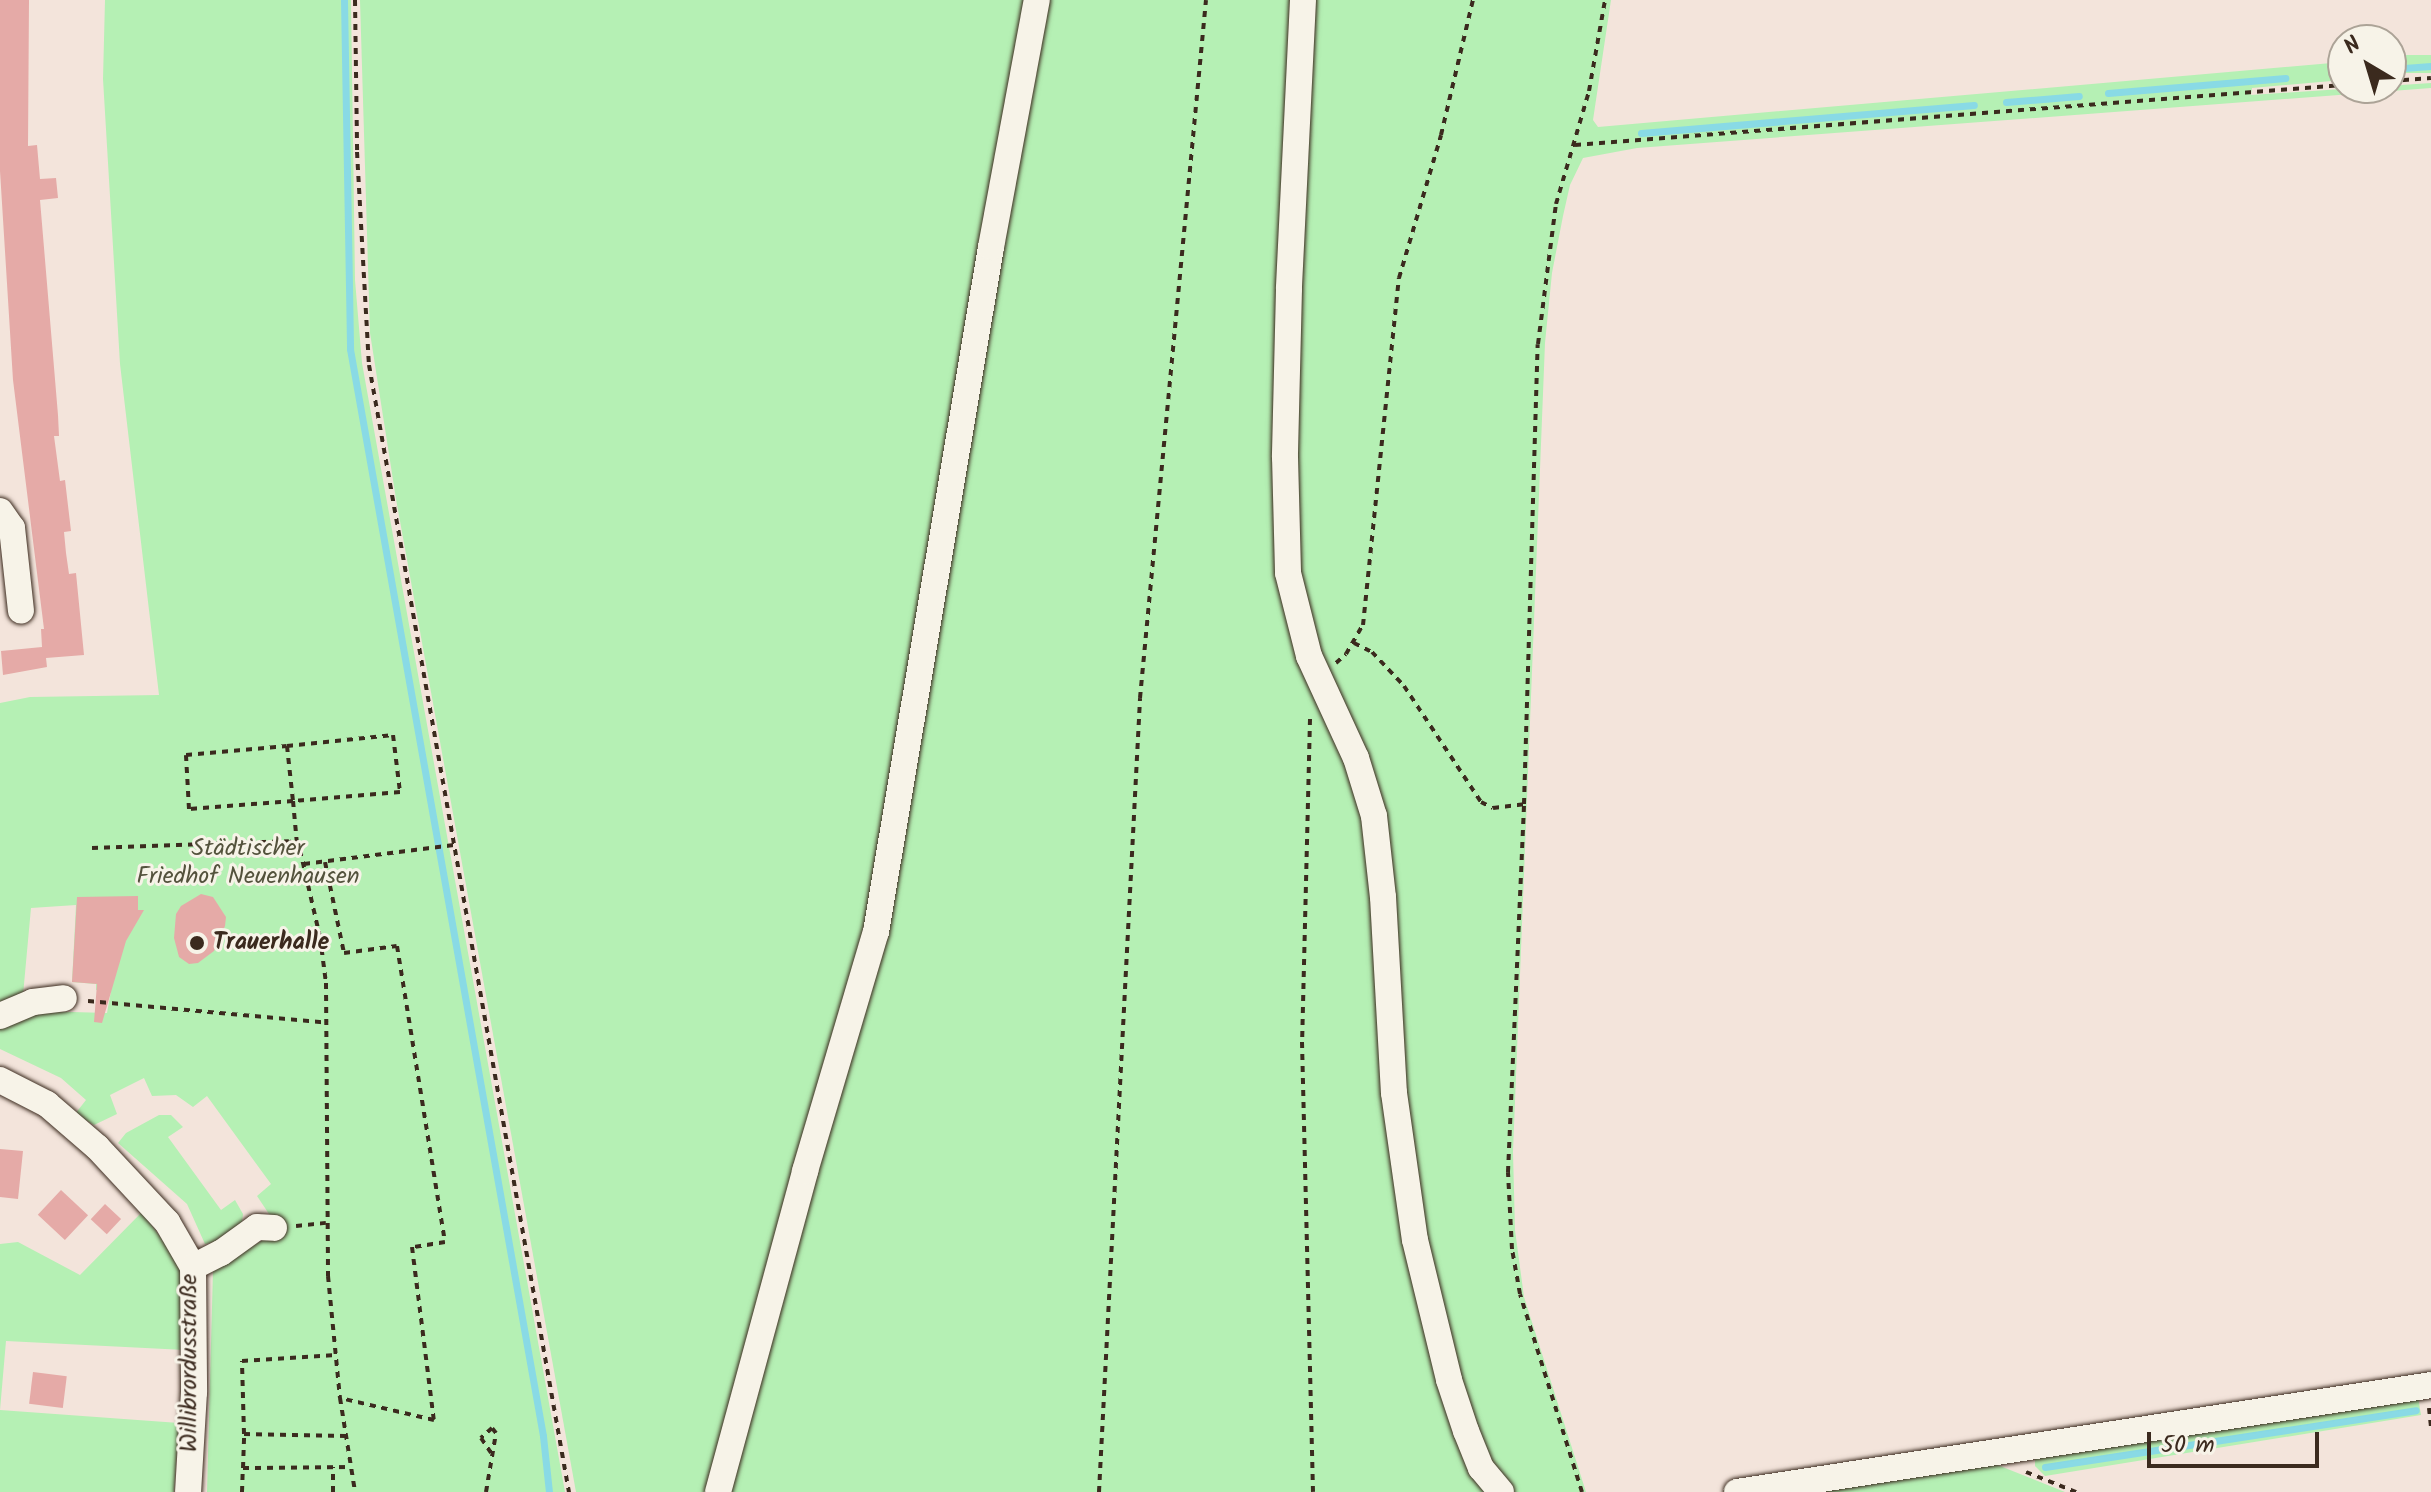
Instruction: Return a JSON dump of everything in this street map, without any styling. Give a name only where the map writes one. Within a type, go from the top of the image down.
[{"type":"street","points":[[718,1492],[805,1171],[876,932],[991,247],[1037,0]]},
{"type":"street","points":[[1303,0],[1289,289],[1286,537],[1294,605],[1315,669],[1356,758],[1374,816],[1383,897],[1394,1093],[1409,1209],[1449,1380],[1481,1468],[1501,1492]]},
{"type":"street","points":[[0,511],[12,528],[21,611]]},
{"type":"street","points":[[0,1016],[33,1002],[64,998]]},
{"type":"street","name":"Willibrordusstraße","points":[[0,1080],[47,1104],[97,1147],[155,1207],[174,1231],[193,1267],[194,1392],[188,1492]]},
{"type":"street","points":[[193,1267],[221,1253],[257,1227],[274,1228]]},
{"type":"street","points":[[1737,1492],[2431,1385]]},
{"type":"path","points":[[355,0],[355,115],[365,327],[415,633],[569,1492]]},
{"type":"path","points":[[1099,1492],[1140,698],[1206,0]]},
{"type":"path","points":[[1315,669],[1339,661],[1354,643],[1363,625],[1399,278],[1441,135],[1473,0]]},
{"type":"path","points":[[1582,1492],[1526,1313],[1510,1225],[1509,1116],[1524,804],[1538,344],[1553,217],[1589,91],[1605,0]]},
{"type":"path","points":[[2407,80],[2431,78]]},
{"type":"path","points":[[1575,145],[2327,86]]},
{"type":"path","points":[[1354,643],[1372,652],[1404,686],[1481,802],[1493,808],[1524,804]]},
{"type":"path","points":[[1310,709],[1302,1042],[1313,1492]]},
{"type":"path","points":[[393,735],[400,792],[189,809],[186,755],[287,746],[393,735]]},
{"type":"path","points":[[287,746],[298,846],[320,937],[328,1023],[326,1223],[340,1398],[355,1492]]},
{"type":"path","points":[[92,848],[289,841],[298,846]]},
{"type":"path","points":[[304,864],[454,845]]},
{"type":"path","points":[[325,862],[344,953],[397,946],[445,1242],[412,1247],[434,1420],[340,1398]]},
{"type":"path","points":[[64,998],[328,1023]]},
{"type":"path","points":[[242,1492],[242,1361],[336,1355]]},
{"type":"path","points":[[486,1492],[496,1433],[492,1428],[481,1438],[491,1453]]},
{"type":"path","points":[[244,1434],[346,1436]]},
{"type":"path","points":[[333,1467],[333,1492]]},
{"type":"path","points":[[243,1468],[351,1467]]},
{"type":"path","points":[[2050,1482],[2076,1492]]},
{"type":"green space","name":"Städtischer Friedhof Neuenhausen","points":[[105,0],[351,0],[355,280],[362,363],[565,1492],[207,1492],[213,1270],[263,1240],[273,1220],[257,1196],[271,1184],[207,1096],[193,1107],[176,1095],[152,1096],[144,1078],[110,1095],[117,1114],[94,1125],[75,1114],[86,1100],[61,1078],[0,1049],[0,1025],[38,1011],[107,1013],[111,991],[96,990],[96,984],[72,982],[76,905],[31,908],[23,995],[0,1008],[0,703],[30,697],[159,695],[120,364],[103,79]]},
{"type":"green space","points":[[360,0],[1032,0],[873,908],[710,1492],[576,1492],[396,499],[370,333]]},
{"type":"green space","points":[[1044,0],[1296,0],[1279,540],[1363,804],[1384,1056],[1489,1492],[723,1492],[845,1060]]},
{"type":"green space","points":[[1309,0],[1611,0],[1593,120],[1598,127],[2327,63],[2327,81],[2252,88],[2251,95],[2327,90],[2327,96],[1637,148],[1583,158],[1570,185],[1563,216],[1552,273],[1545,343],[1513,1152],[1515,1230],[1524,1297],[1586,1492],[1515,1492],[1498,1477],[1467,1413],[1418,1215],[1389,894],[1313,647],[1292,550]]},
{"type":"green space","points":[[2407,55],[2431,55],[2431,73],[2407,73]]},
{"type":"green space","points":[[2431,83],[2431,88],[2407,90],[2407,85]]},
{"type":"green space","points":[[159,1115],[171,1115],[183,1127],[168,1137],[221,1210],[235,1200],[243,1214],[242,1222],[215,1242],[205,1244],[187,1204],[118,1143],[126,1133]]},
{"type":"green space","points":[[142,1212],[178,1261],[186,1287],[185,1350],[6,1341],[0,1410],[0,1244],[18,1242],[80,1275]]},
{"type":"green space","points":[[2418,1397],[2421,1415],[2045,1476],[2035,1466],[2035,1458]]},
{"type":"green space","points":[[0,1410],[179,1423],[174,1492],[0,1492]]},
{"type":"green space","points":[[1995,1464],[2065,1492],[1796,1492]]},
{"type":"building","points":[[0,0],[29,0],[28,146],[37,145],[40,179],[56,178],[58,198],[40,200],[58,415],[59,436],[54,436],[60,481],[65,480],[71,531],[64,532],[66,553],[69,574],[76,573],[84,655],[46,658],[47,667],[3,675],[1,651],[42,647],[41,629],[44,629],[13,380],[0,171]]},
{"type":"building","points":[[201,894],[213,897],[226,917],[225,926],[214,951],[198,963],[189,964],[179,957],[174,938],[176,914],[181,906]]},
{"type":"building","points":[[138,896],[138,910],[144,910],[126,941],[102,1023],[94,1022],[97,984],[72,982],[77,897]]},
{"type":"building","points":[[0,1149],[23,1151],[18,1199],[0,1197]]},
{"type":"building","points":[[61,1190],[88,1215],[65,1240],[38,1215]]},
{"type":"building","points":[[105,1204],[121,1219],[107,1234],[91,1219]]},
{"type":"building","points":[[33,1372],[67,1376],[63,1408],[29,1404]]},
{"type":"waterway","points":[[344,0],[350,349],[543,1436],[549,1492]]},
{"type":"waterway","points":[[2407,68],[2431,66]]},
{"type":"waterway","points":[[2108,93],[2285,78]]},
{"type":"waterway","points":[[2006,102],[2079,96]]},
{"type":"waterway","points":[[1641,133],[1974,105]]},
{"type":"waterway","points":[[2045,1467],[2416,1410]]},
{"type":"place","name":"Trauerhalle","points":[[197,943]]}]
